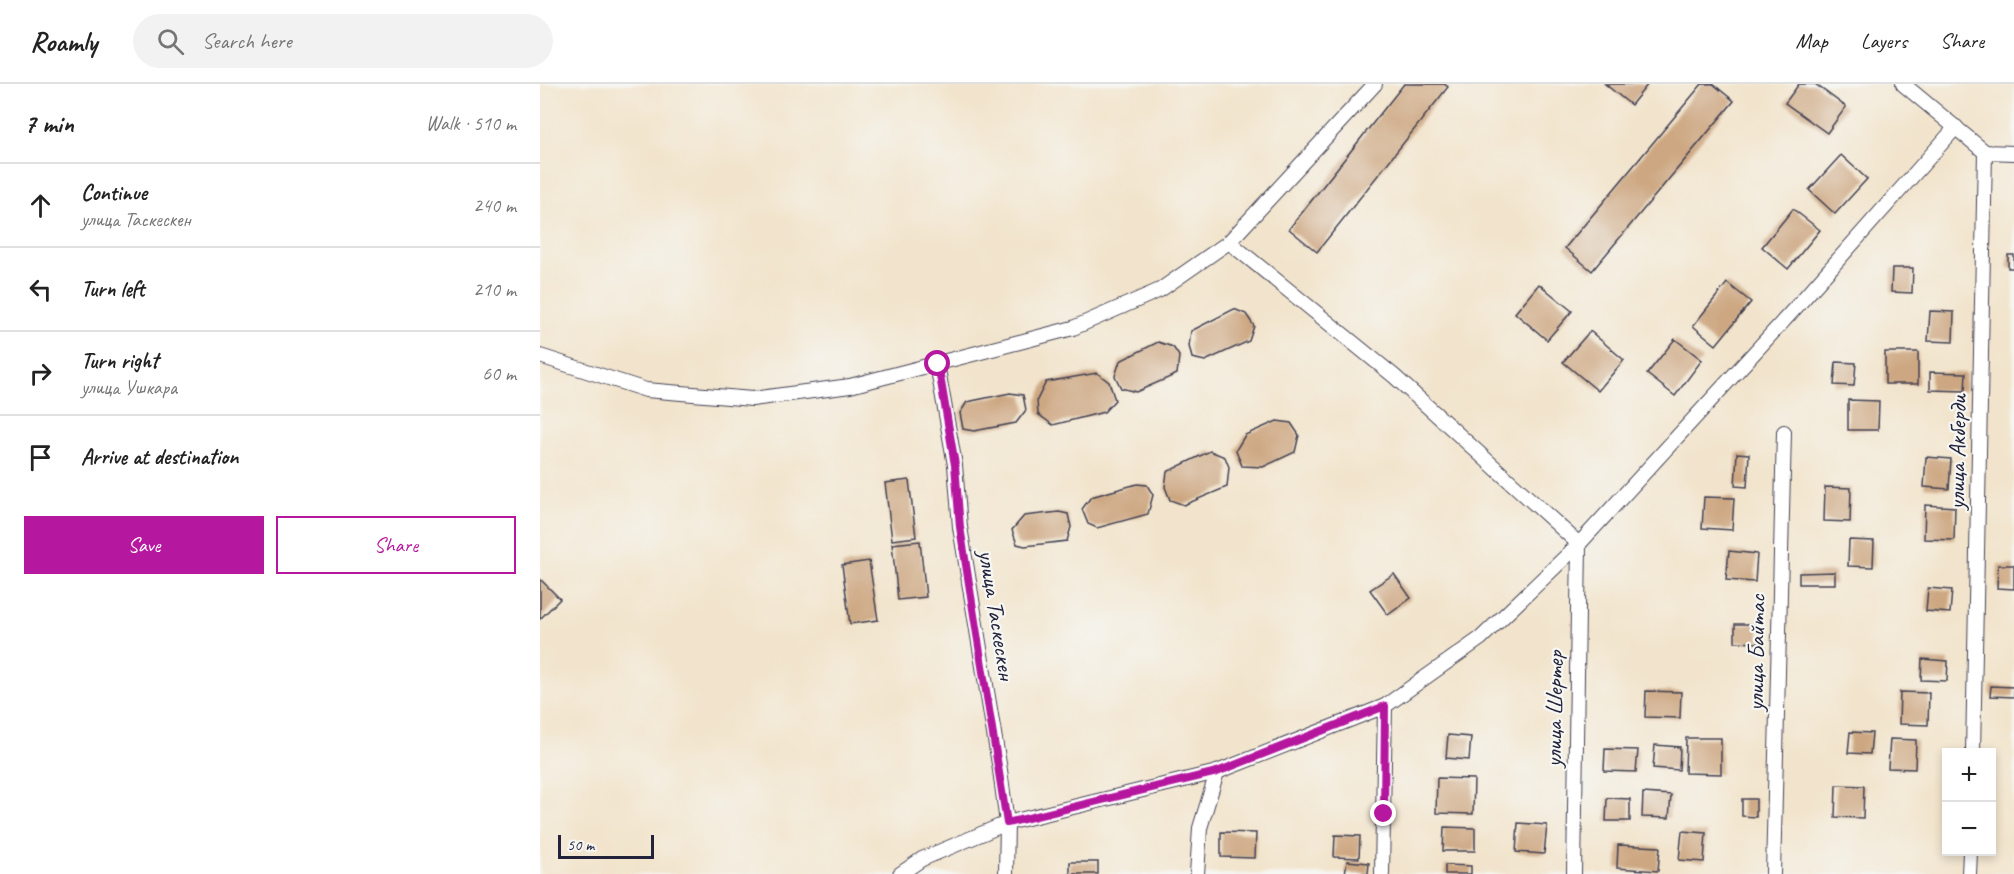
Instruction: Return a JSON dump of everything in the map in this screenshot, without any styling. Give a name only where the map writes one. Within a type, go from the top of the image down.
[{"type":"street","points":[[540,356],[646,390],[752,399],[850,386],[1073,328],[1160,290],[1229,243],[1375,84]]},
{"type":"street","points":[[1903,84],[1985,152],[2014,153]]},
{"type":"street","points":[[900,874],[922,859],[1007,823],[1217,772],[1385,706],[1481,638],[1579,544],[1798,305],[1956,127]]},
{"type":"street","name":"улица Акберди","points":[[1973,748],[1985,152]]},
{"type":"street","points":[[1229,243],[1394,376],[1579,544]]},
{"type":"street","name":"улица Таскескен","points":[[938,364],[955,465],[960,527],[1007,823],[1006,874]]},
{"type":"street","name":"улица Байтас","points":[[1773,874],[1784,432]]},
{"type":"street","name":"улица Шертер","points":[[1574,874],[1579,544]]},
{"type":"street","points":[[1382,874],[1385,706]]},
{"type":"street","points":[[1197,874],[1200,828],[1217,772]]},
{"type":"street","points":[[1969,874],[1970,856]]},
{"type":"building","points":[[1404,84],[1444,84],[1448,87],[1317,252],[1289,229]]},
{"type":"building","points":[[1605,84],[1648,84],[1631,105]]},
{"type":"building","points":[[1702,84],[1713,84],[1734,101],[1592,271],[1565,248]]},
{"type":"building","points":[[1799,84],[1815,84],[1846,107],[1827,133],[1785,103]]},
{"type":"building","points":[[1841,155],[1867,179],[1835,214],[1809,190]]},
{"type":"building","points":[[1793,209],[1820,230],[1788,269],[1762,247]]},
{"type":"building","points":[[2008,255],[2014,255],[2014,268],[2008,268]]},
{"type":"building","points":[[1892,268],[1913,268],[1912,293],[1891,292]]},
{"type":"building","points":[[1727,283],[1751,302],[1716,345],[1693,326]]},
{"type":"building","points":[[1539,284],[1572,311],[1547,340],[1515,313]]},
{"type":"building","points":[[1234,309],[1246,314],[1254,326],[1249,341],[1205,361],[1192,358],[1189,346],[1191,331]]},
{"type":"building","points":[[1930,311],[1954,312],[1953,342],[1928,341]]},
{"type":"building","points":[[1590,331],[1624,360],[1598,391],[1563,362]]},
{"type":"building","points":[[1675,339],[1702,360],[1675,396],[1647,374]]},
{"type":"building","points":[[1158,342],[1173,347],[1179,356],[1177,374],[1136,392],[1121,388],[1115,376],[1120,361]]},
{"type":"building","points":[[1885,352],[1918,352],[1918,384],[1885,384]]},
{"type":"building","points":[[1836,362],[1856,363],[1854,386],[1834,385]]},
{"type":"building","points":[[1930,372],[1966,373],[1965,391],[1930,390]]},
{"type":"building","points":[[1097,373],[1109,382],[1115,400],[1104,412],[1053,425],[1038,414],[1037,400],[1046,382]]},
{"type":"building","points":[[1010,393],[1023,395],[1026,410],[1016,423],[974,431],[963,429],[960,413],[967,402]]},
{"type":"building","points":[[1848,400],[1879,401],[1878,430],[1848,430]]},
{"type":"building","points":[[1277,421],[1291,423],[1299,435],[1295,452],[1263,467],[1242,466],[1236,450],[1245,435]]},
{"type":"building","points":[[1210,451],[1225,457],[1229,467],[1227,487],[1184,505],[1170,500],[1165,487],[1167,472]]},
{"type":"building","points":[[1737,453],[1749,454],[1747,487],[1735,486]]},
{"type":"building","points":[[1926,457],[1951,459],[1949,489],[1924,487]]},
{"type":"building","points":[[909,480],[916,537],[892,540],[885,483]]},
{"type":"building","points":[[1137,484],[1147,485],[1153,495],[1148,514],[1097,528],[1088,524],[1082,509],[1091,497]]},
{"type":"building","points":[[1825,487],[1851,488],[1850,522],[1824,521]]},
{"type":"building","points":[[1704,497],[1734,498],[1732,530],[1702,528]]},
{"type":"building","points":[[1925,505],[1955,507],[1954,540],[1924,539]]},
{"type":"building","points":[[1059,512],[1068,514],[1071,527],[1067,541],[1025,546],[1017,544],[1012,530],[1024,516]]},
{"type":"building","points":[[1849,540],[1874,541],[1873,567],[1848,566]]},
{"type":"building","points":[[920,541],[926,597],[898,600],[892,544]]},
{"type":"building","points":[[1729,551],[1757,554],[1755,582],[1726,580]]},
{"type":"building","points":[[869,561],[878,620],[850,624],[842,565]]},
{"type":"building","points":[[1998,565],[2014,565],[2014,589],[1997,588]]},
{"type":"building","points":[[1835,572],[1835,584],[1799,584],[1799,573]]},
{"type":"building","points":[[1394,574],[1411,598],[1388,615],[1370,590]]},
{"type":"building","points":[[540,579],[560,599],[540,619]]},
{"type":"building","points":[[1928,588],[1952,590],[1950,613],[1926,611]]},
{"type":"building","points":[[1735,624],[1759,624],[1759,643],[1735,642]]},
{"type":"building","points":[[1922,659],[1948,661],[1947,681],[1921,680]]},
{"type":"building","points":[[1991,686],[2014,687],[2014,697],[1990,696]]},
{"type":"building","points":[[1646,691],[1681,692],[1680,718],[1645,717]]},
{"type":"building","points":[[1900,692],[1929,693],[1928,725],[1899,724]]},
{"type":"building","points":[[1850,732],[1872,733],[1870,754],[1848,753]]},
{"type":"building","points":[[1448,735],[1471,737],[1469,760],[1446,758]]},
{"type":"building","points":[[1686,738],[1721,738],[1721,774],[1685,773]]},
{"type":"building","points":[[1890,739],[1916,740],[1915,769],[1888,768]]},
{"type":"building","points":[[1655,745],[1680,747],[1679,770],[1653,768]]},
{"type":"building","points":[[1605,749],[1638,750],[1636,772],[1604,771]]},
{"type":"building","points":[[1437,778],[1474,779],[1473,814],[1436,813]]},
{"type":"building","points":[[1836,785],[1864,786],[1863,818],[1835,817]]},
{"type":"building","points":[[1643,793],[1671,795],[1669,818],[1642,817]]},
{"type":"building","points":[[1607,798],[1630,799],[1630,821],[1606,821]]},
{"type":"building","points":[[1742,799],[1756,799],[1756,817],[1742,816]]},
{"type":"building","points":[[1518,823],[1547,825],[1544,854],[1516,852]]},
{"type":"building","points":[[1444,827],[1475,828],[1475,851],[1443,851]]},
{"type":"building","points":[[1682,831],[1706,833],[1704,862],[1679,860]]},
{"type":"building","points":[[1221,832],[1256,833],[1255,858],[1221,857]]},
{"type":"building","points":[[1335,835],[1360,836],[1359,858],[1334,857]]},
{"type":"building","points":[[1618,845],[1660,847],[1658,871],[1617,868]]},
{"type":"building","points":[[1347,861],[1369,863],[1368,874],[1345,874]]},
{"type":"building","points":[[1070,862],[1098,862],[1098,874],[1070,874]]},
{"type":"building","points":[[1445,865],[1471,866],[1471,874],[1445,874]]},
{"type":"route","points":[[938,364],[955,465],[960,527],[1007,823],[1217,772],[1385,706],[1384,814]]}]
